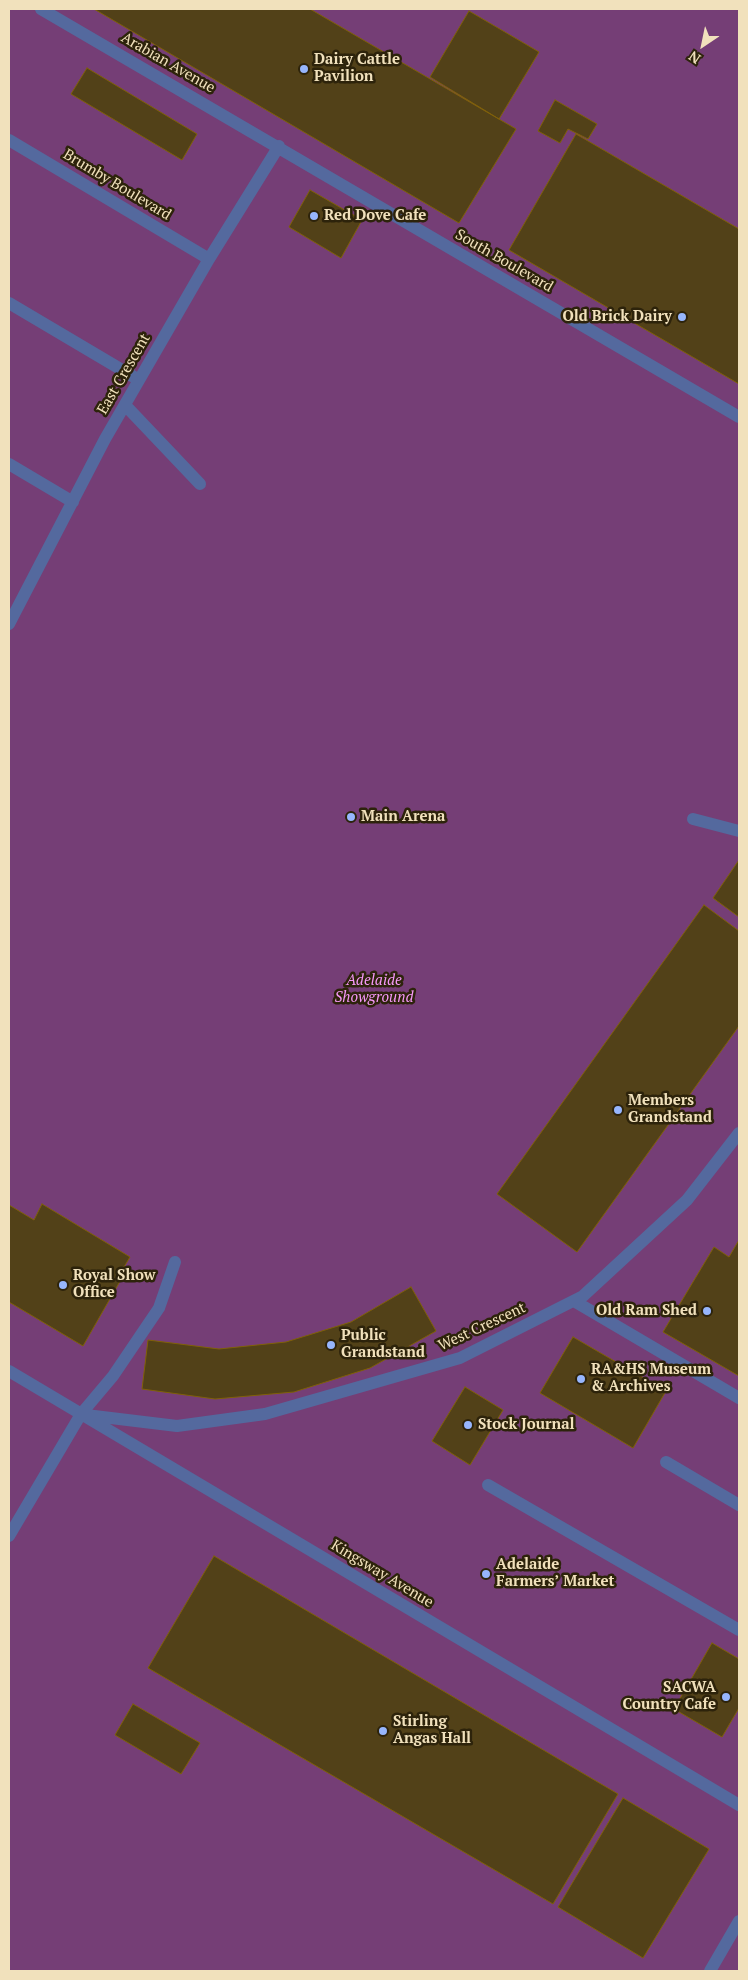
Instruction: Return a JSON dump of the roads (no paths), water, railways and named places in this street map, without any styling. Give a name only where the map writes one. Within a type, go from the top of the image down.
[{"type":"street","name":"Arabian Avenue","points":[[41,9],[278,146]]},
{"type":"street","name":"Brumby Boulevard","points":[[9,140],[209,258]]},
{"type":"street","name":"East Crescent","points":[[10,619],[105,439],[209,258],[278,146]]},
{"type":"street","name":"South Boulevard","points":[[278,146],[739,417]]},
{"type":"street","points":[[9,303],[139,380]]},
{"type":"street","points":[[125,405],[200,484]]},
{"type":"street","points":[[9,464],[73,502]]},
{"type":"street","points":[[693,819],[739,831]]},
{"type":"street","name":"West Crescent","points":[[81,1414],[177,1426],[266,1414],[460,1358],[583,1296],[687,1200],[739,1133]]},
{"type":"street","points":[[9,1536],[81,1414],[113,1376],[159,1308],[175,1262]]},
{"type":"street","points":[[574,1301],[739,1398]]},
{"type":"street","name":"Kingsway Avenue","points":[[9,1371],[739,1805]]},
{"type":"street","points":[[666,1462],[739,1505]]},
{"type":"street","points":[[488,1484],[739,1630]]},
{"type":"street","points":[[710,1971],[739,1921]]},
{"type":"place","name":"Dairy Cattle Pavilion","points":[[304,69]]},
{"type":"place","name":"Red Dove Cafe","points":[[314,216]]},
{"type":"place","name":"Old Brick Dairy","points":[[682,317]]},
{"type":"place","name":"Main Arena","points":[[351,817]]},
{"type":"place","name":"Members Grandstand","points":[[618,1110]]},
{"type":"place","name":"Royal Show Office","points":[[63,1285]]},
{"type":"place","name":"Old Ram Shed","points":[[707,1311]]},
{"type":"place","name":"Public Grandstand","points":[[331,1345]]},
{"type":"place","name":"RA&HS Museum & Archives","points":[[581,1379]]},
{"type":"place","name":"Stock Journal","points":[[468,1425]]},
{"type":"place","name":"Adelaide Farmers’ Market","points":[[486,1574]]},
{"type":"place","name":"SACWA Country Cafe","points":[[726,1697]]},
{"type":"place","name":"Stirling Angas Hall","points":[[383,1731]]},
{"type":"park label","name":"Adelaide Showground","points":[[374,990]]}]
